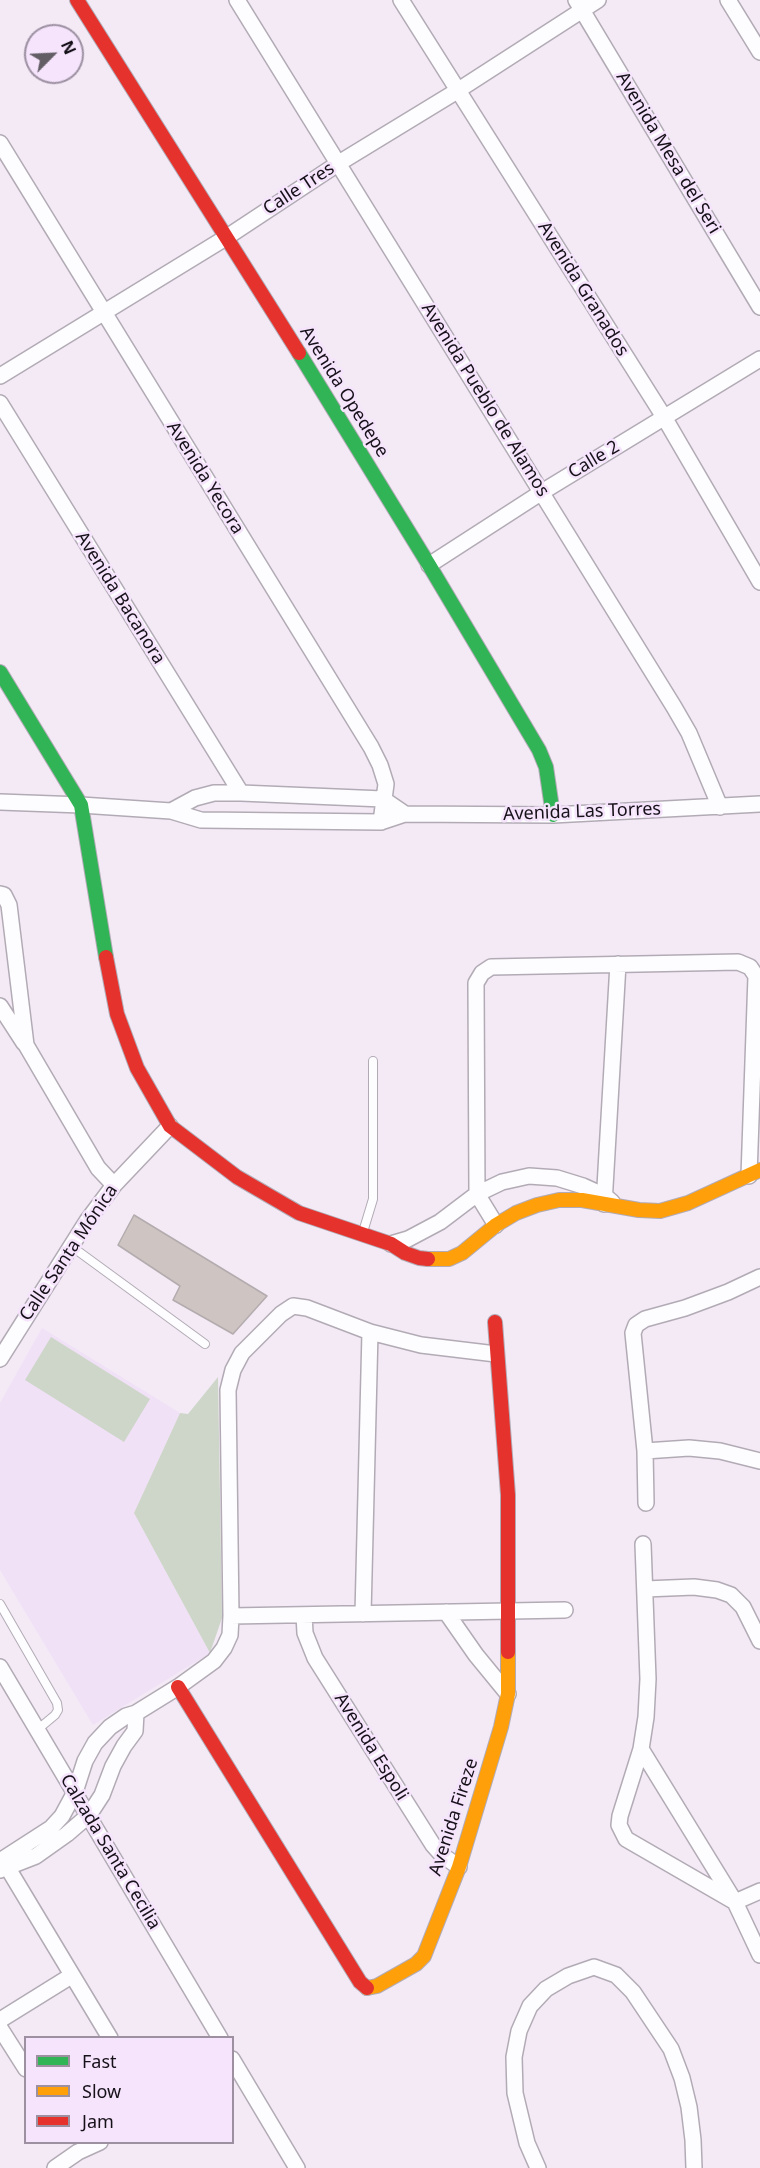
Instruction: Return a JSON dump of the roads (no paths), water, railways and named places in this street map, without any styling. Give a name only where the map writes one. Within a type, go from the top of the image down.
[{"type":"street","name":"Avenida Opedepe","points":[[77,0],[429,565],[539,750],[546,767],[553,815]]},
{"type":"street","name":"Avenida Pueblo de Alamos","points":[[237,0],[689,733],[720,807]]},
{"type":"street","name":"Avenida Granados","points":[[401,0],[664,417],[760,582]]},
{"type":"street","name":"Calle Tres","points":[[0,376],[457,91],[579,5],[598,0]]},
{"type":"street","points":[[728,0],[760,52]]},
{"type":"street","name":"Avenida Mesa del Seri","points":[[579,5],[760,307]]},
{"type":"street","name":"Avenida Yecora","points":[[0,143],[371,747],[386,784],[381,822]]},
{"type":"street","name":"Calle 2","points":[[429,565],[542,492],[760,359]]},
{"type":"street","name":"Avenida Bacanora","points":[[0,403],[241,793]]},
{"type":"street","points":[[0,672],[81,805],[106,966],[117,1014],[136,1068],[170,1126],[237,1177],[291,1208],[362,1236],[391,1244],[405,1253],[419,1258],[449,1259],[476,1243],[496,1225],[516,1213],[537,1205],[560,1200],[582,1200],[608,1202],[650,1211],[674,1209],[755,1173],[756,976],[750,966],[738,962],[491,967],[482,973],[476,983],[477,1194],[496,1225]]},
{"type":"street","points":[[171,811],[195,798],[214,793],[241,793],[383,799],[405,814]]},
{"type":"street","name":"Avenida Las Torres","points":[[0,802],[171,811],[201,820],[381,822],[405,814],[553,815],[760,804]]},
{"type":"street","points":[[0,894],[4,895],[9,905],[26,1045]]},
{"type":"street","points":[[608,1202],[618,964]]},
{"type":"street","points":[[0,1006],[26,1045],[98,1168],[114,1185]]},
{"type":"street","name":"Calle Santa Mónica","points":[[0,1359],[71,1246],[114,1185],[170,1126]]},
{"type":"street","points":[[391,1244],[416,1235],[440,1222],[477,1194],[502,1182],[529,1176],[557,1178],[583,1186],[608,1202]]},
{"type":"street","points":[[646,1503],[645,1451],[633,1333],[636,1325],[645,1319],[685,1308],[760,1277]]},
{"type":"street","points":[[2,1862],[51,1828],[62,1816],[75,1792],[85,1761],[95,1743],[110,1726],[178,1687],[214,1661],[224,1648],[230,1635],[231,1616],[228,1390],[233,1370],[243,1353],[281,1314],[293,1306],[307,1308],[370,1332],[421,1345],[496,1354]]},
{"type":"street","name":"Avenida Fireze","points":[[178,1687],[360,1982],[367,1988],[377,1986],[416,1964],[424,1956],[459,1867],[495,1749],[508,1694],[508,1495],[495,1322]]},
{"type":"street","points":[[363,1614],[370,1332]]},
{"type":"street","points":[[645,1451],[689,1448],[720,1450],[760,1461]]},
{"type":"street","points":[[642,1544],[648,1679],[641,1749],[619,1825],[627,1839],[735,1902]]},
{"type":"street","points":[[645,1589],[694,1587],[730,1595],[743,1607],[760,1641]]},
{"type":"street","points":[[231,1616],[565,1610]]},
{"type":"street","points":[[446,1612],[476,1655],[508,1694]]},
{"type":"street","name":"Avenida Espoli","points":[[304,1615],[305,1633],[315,1658],[433,1845],[442,1855],[459,1867]]},
{"type":"street","name":"Calzada Santa Cecilia","points":[[0,1667],[219,2036]]},
{"type":"street","points":[[2,1862],[36,1856],[89,1815],[102,1795],[113,1766],[135,1731],[136,1713]]},
{"type":"street","points":[[641,1749],[735,1902],[760,1955]]},
{"type":"street","points":[[2,1862],[109,2036]]},
{"type":"street","points":[[735,1902],[760,1891]]},
{"type":"street","points":[[538,2168],[527,2143],[515,2093],[514,2057],[519,2031],[530,2006],[546,1989],[568,1976],[594,1967],[616,1975],[633,1992],[671,2049],[682,2078],[688,2107],[694,2168]]},
{"type":"street","points":[[0,2020],[71,1976]]},
{"type":"street","points":[[0,2028],[24,2066]]},
{"type":"street","points":[[234,2062],[297,2168]]},
{"type":"street","points":[[55,2168],[75,2147],[90,2144]]},
{"type":"lane","points":[[362,1236],[373,1199],[373,1061]]},
{"type":"lane","points":[[71,1246],[205,1344]]},
{"type":"lane","points":[[0,1604],[57,1703],[58,1710],[55,1715],[37,1730]]}]
